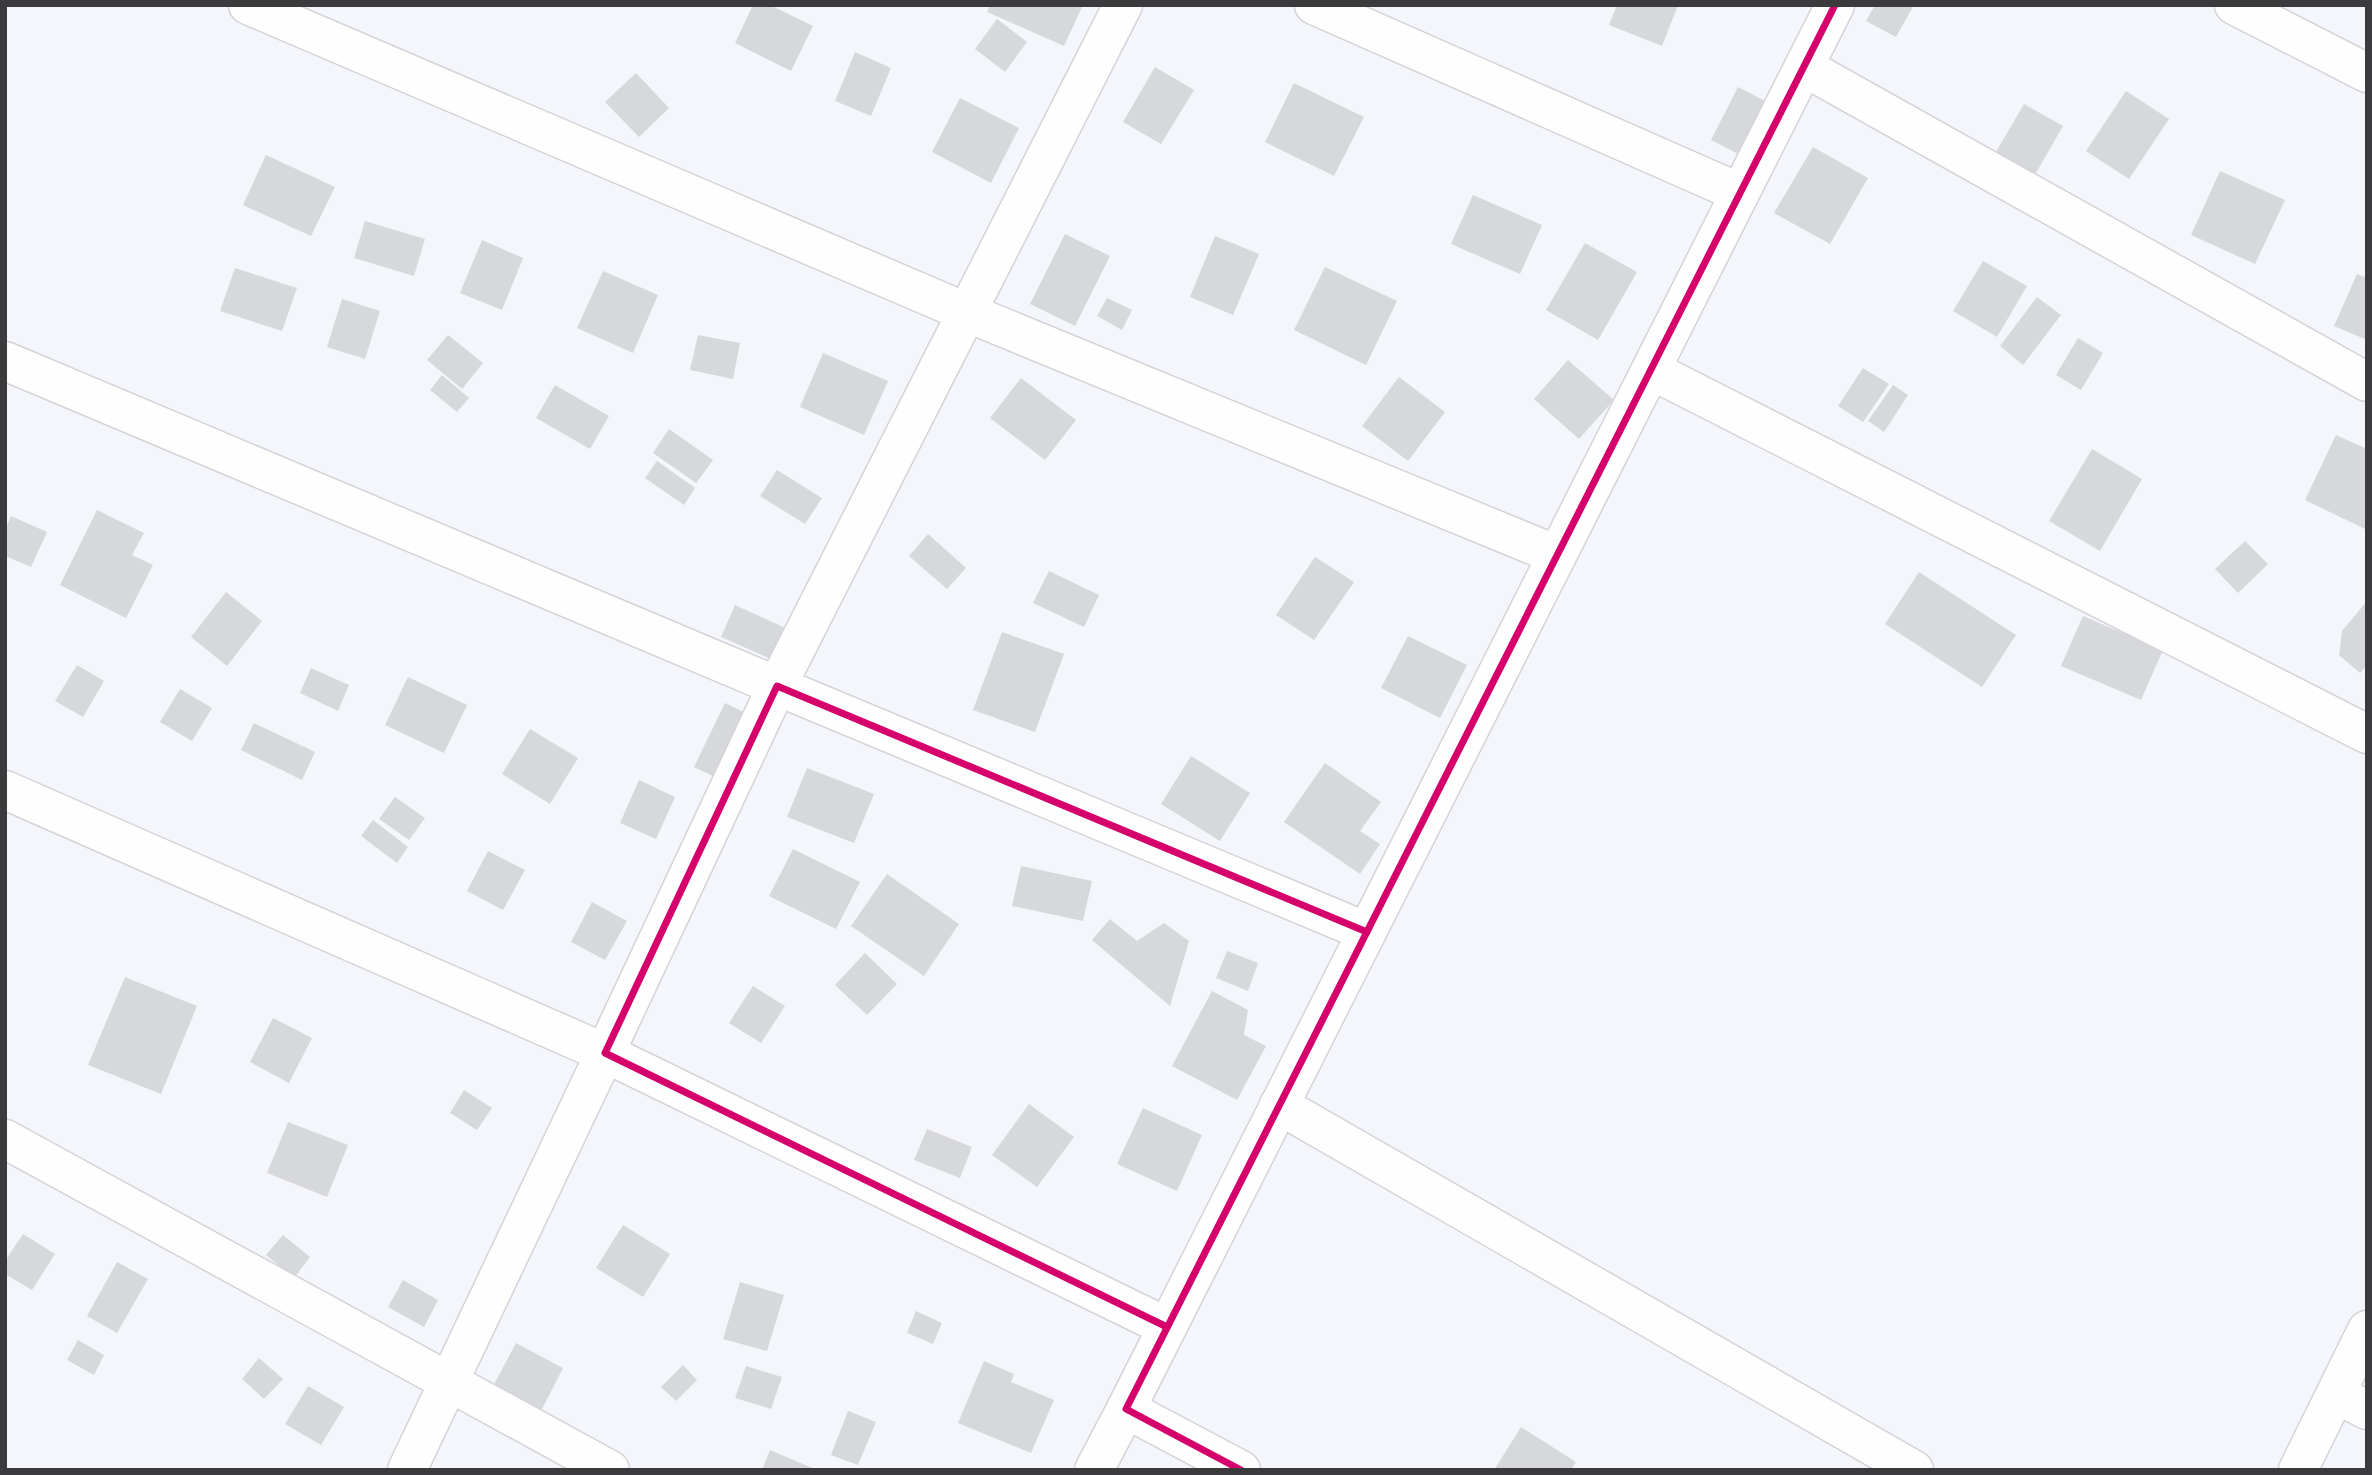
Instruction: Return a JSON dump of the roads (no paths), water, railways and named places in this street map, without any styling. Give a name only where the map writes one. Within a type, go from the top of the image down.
[{"type":"street","points":[[248,5],[968,313],[1557,555]]},
{"type":"street","points":[[407,1470],[777,686],[1123,5]]},
{"type":"street","points":[[1314,5],[1740,193]]},
{"type":"street","points":[[1094,1470],[1835,5]]},
{"type":"street","points":[[2234,5],[2367,73]]},
{"type":"street","points":[[1804,67],[2367,382]]},
{"type":"street","points":[[5,361],[1367,932]]},
{"type":"street","points":[[1651,370],[2367,734]]},
{"type":"street","points":[[5,790],[605,1053],[1167,1327]]},
{"type":"street","points":[[1279,1105],[1914,1470]]},
{"type":"street","points":[[5,1139],[610,1470]]},
{"type":"street","points":[[2298,1470],[2351,1402],[2367,1330]]},
{"type":"street","points":[[1126,1409],[1241,1470]]}]
